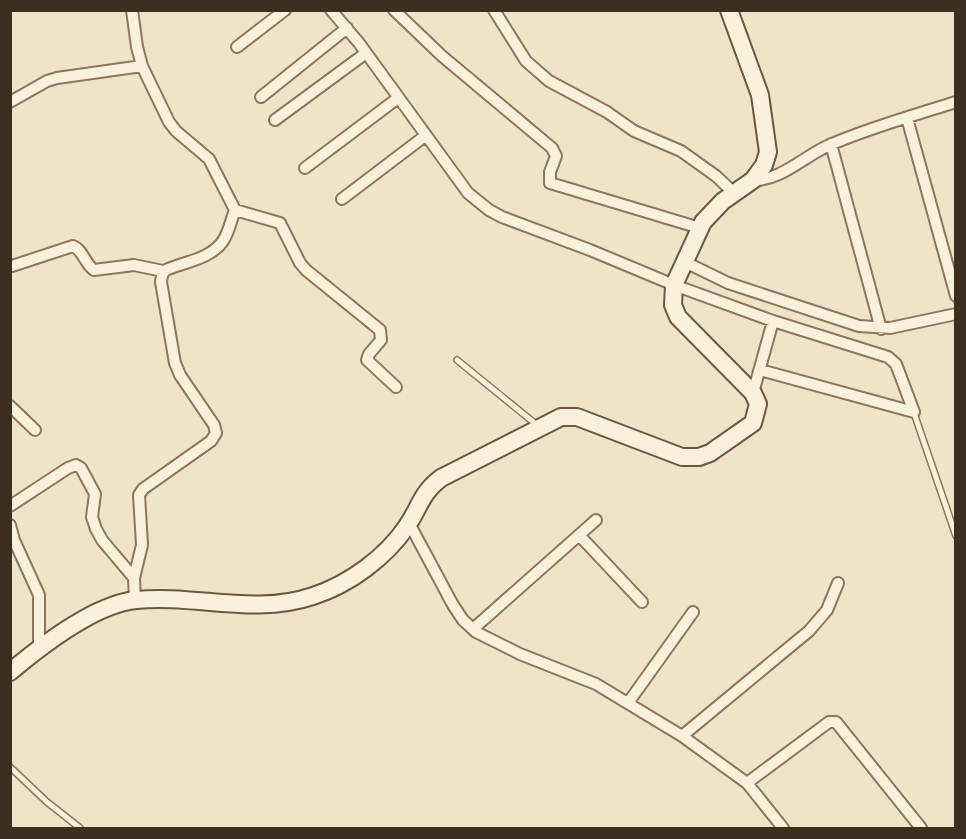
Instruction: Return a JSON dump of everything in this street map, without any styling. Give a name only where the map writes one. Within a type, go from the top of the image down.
[{"type":"street","points":[[132,10],[136,47],[142,66],[169,122],[176,131],[209,159],[235,210],[280,223],[300,263],[306,270],[380,330],[381,340],[369,354],[367,360],[396,387]]},
{"type":"street","points":[[237,47],[285,10]]},
{"type":"street","points":[[331,10],[366,53],[468,193],[489,210],[590,250],[728,283],[859,326],[880,329],[956,314]]},
{"type":"street","points":[[394,10],[451,64],[552,148],[556,156],[550,172],[550,183],[700,228]]},
{"type":"street","points":[[494,10],[526,61],[549,81],[607,112],[634,131],[681,151],[716,176],[734,193]]},
{"type":"street","points":[[15,664],[94,614],[135,600],[261,605],[304,598],[332,587],[372,564],[409,523],[426,491],[441,478],[561,417],[576,417],[682,457],[699,457],[710,453],[753,423],[758,404],[753,393],[678,317],[673,305],[680,273],[708,214],[753,180],[764,165],[768,152],[764,116],[753,73],[729,10]]},
{"type":"street","points":[[261,97],[347,28]]},
{"type":"street","points":[[276,120],[366,53]]},
{"type":"street","points":[[10,102],[47,81],[57,78],[142,66]]},
{"type":"street","points":[[305,168],[398,98]]},
{"type":"street","points":[[753,180],[761,181],[776,176],[831,144],[956,102]]},
{"type":"street","points":[[907,118],[956,296]]},
{"type":"street","points":[[342,199],[425,136]]},
{"type":"street","points":[[831,144],[880,329]]},
{"type":"street","points":[[12,266],[73,246],[79,249],[94,270],[134,265],[163,271],[210,253],[216,248],[223,241],[235,210]]},
{"type":"street","points":[[135,600],[134,578],[142,545],[139,495],[143,489],[211,441],[216,433],[214,425],[180,375],[175,363],[161,282],[163,271]]},
{"type":"street","points":[[680,273],[773,321],[893,360],[914,412]]},
{"type":"street","points":[[753,393],[773,321]]},
{"type":"street","points":[[760,370],[914,412]]},
{"type":"street","points":[[10,406],[35,430]]},
{"type":"street","points":[[10,506],[76,465],[81,468],[95,494],[92,517],[96,529],[102,540],[134,578]]},
{"type":"street","points":[[473,629],[596,520]]},
{"type":"street","points":[[409,523],[453,605],[463,620],[473,629],[520,654],[596,684],[682,736],[747,783],[783,828]]},
{"type":"street","points":[[10,525],[14,540],[39,595],[39,648]]},
{"type":"street","points":[[579,535],[642,602]]},
{"type":"street","points":[[682,736],[809,631],[827,610],[838,584]]},
{"type":"street","points":[[628,703],[693,612]]},
{"type":"street","points":[[747,783],[829,722],[837,722],[921,828]]},
{"type":"lane","points":[[457,360],[540,427]]},
{"type":"lane","points":[[914,412],[956,537]]},
{"type":"lane","points":[[10,767],[47,802],[80,828]]}]
